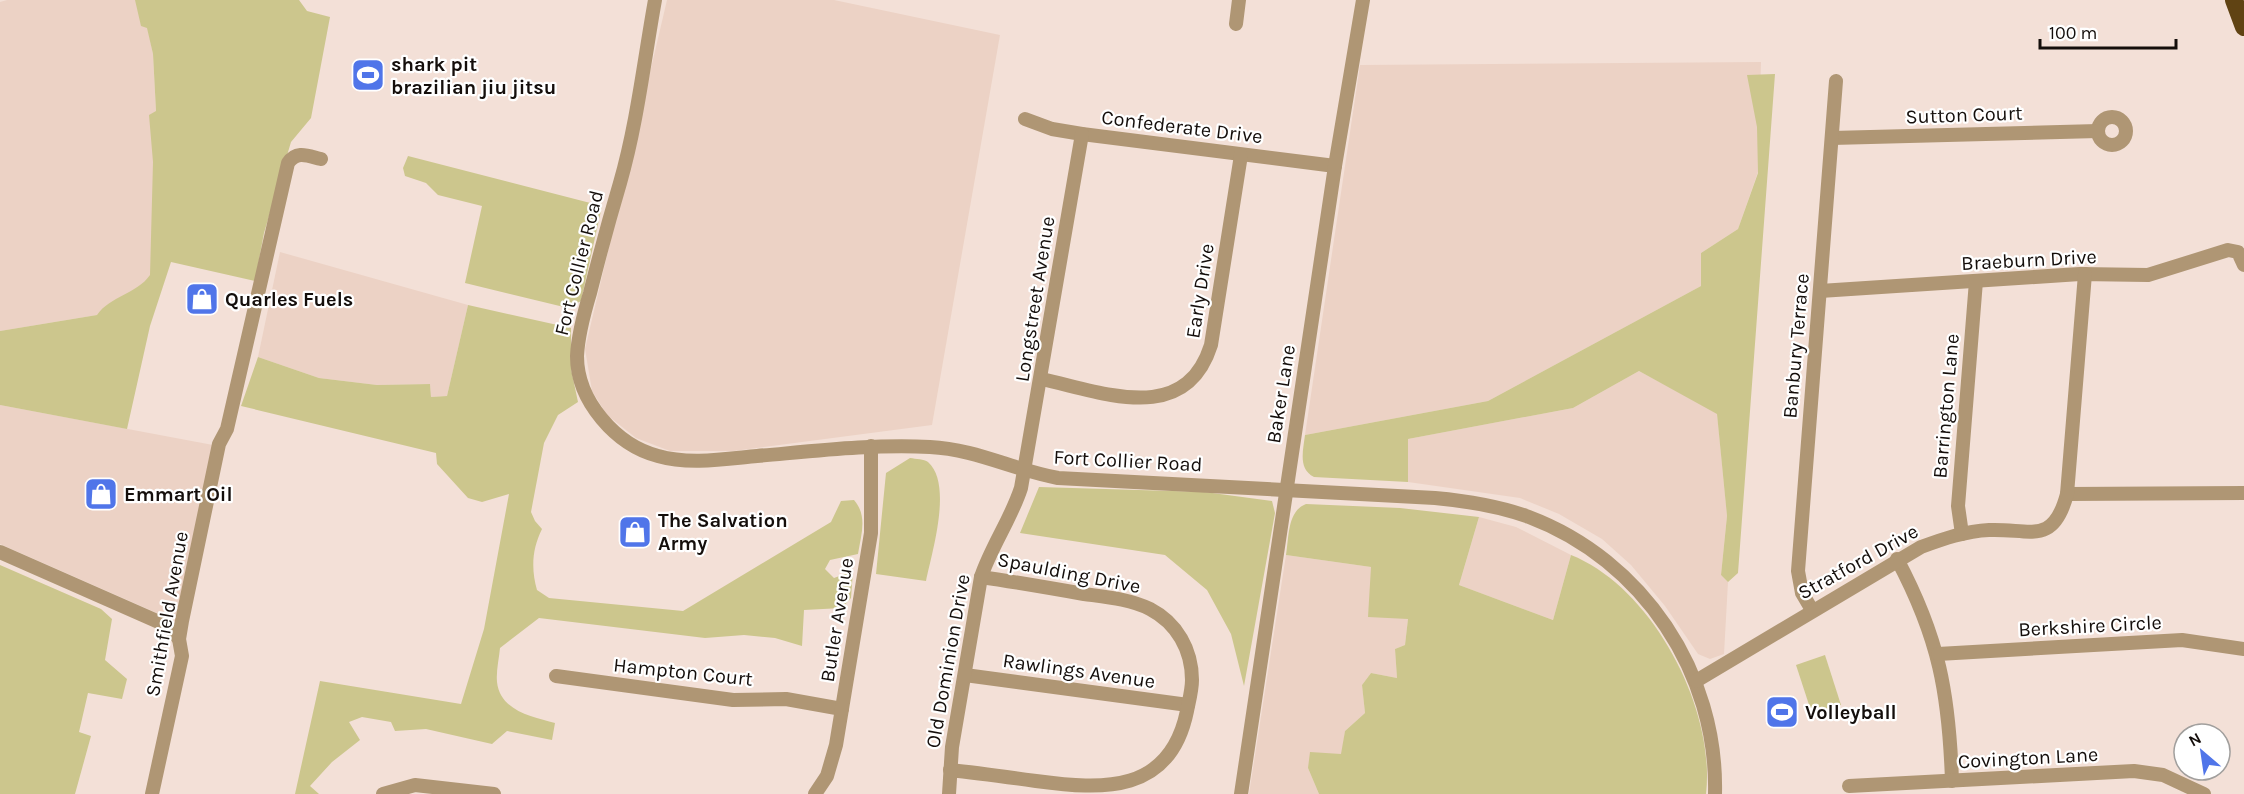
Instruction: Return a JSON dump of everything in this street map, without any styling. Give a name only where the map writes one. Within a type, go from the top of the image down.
[{"type":"highway","points":[[2234,0],[2244,27]]},
{"type":"street","name":"Fort Collier Road","points":[[655,0],[620,183],[579,343],[579,372],[591,402],[608,426],[621,438],[644,452],[672,459],[720,459],[871,446],[949,448],[977,454],[1025,471],[1076,480],[1253,487],[1469,502],[1510,511],[1553,528],[1599,556],[1638,590],[1667,627],[1696,681],[1711,739],[1715,794]]},
{"type":"street","points":[[1236,24],[1239,0]]},
{"type":"street","name":"Baker Lane","points":[[1241,794],[1335,166],[1363,0]]},
{"type":"street","name":"Banbury Terrace","points":[[1812,610],[1802,593],[1798,571],[1836,81]]},
{"type":"street","name":"Confederate Drive","points":[[1025,119],[1052,129],[1082,134],[1335,166]]},
{"type":"street","name":"Sutton Court","points":[[1832,138],[2098,131]]},
{"type":"street","name":"Longstreet Avenue","points":[[1025,471],[1082,134]]},
{"type":"street","name":"Smithfield Avenue","points":[[152,794],[182,656],[179,639],[219,444],[227,429],[288,163],[291,158],[301,154],[321,159]]},
{"type":"street","name":"Early Drive","points":[[1041,379],[1148,399],[1173,393],[1194,377],[1208,357],[1211,345],[1241,155]]},
{"type":"street","name":"Braeburn Drive","points":[[1820,291],[2085,274],[2148,275],[2228,250],[2236,251],[2241,255],[2244,265]]},
{"type":"street","name":"Stratford Drive","points":[[1696,681],[1897,559],[1921,547],[1962,534],[1989,530],[2028,533],[2043,530],[2059,516],[2067,494],[2085,274]]},
{"type":"street","name":"Barrington Lane","points":[[1962,534],[1958,506],[1976,281]]},
{"type":"street","name":"Butler Avenue","points":[[815,794],[832,762],[871,533],[871,446]]},
{"type":"street","name":"Old Dominion Drive","points":[[949,794],[950,770],[964,675],[981,577],[988,557],[1015,506],[1025,471]]},
{"type":"street","points":[[2067,494],[2244,493]]},
{"type":"street","points":[[0,552],[168,626],[179,639]]},
{"type":"street","points":[[1897,559],[1922,608],[1938,654],[1947,698],[1952,781]]},
{"type":"street","name":"Spaulding Drive","points":[[950,770],[1087,788],[1113,786],[1141,776],[1162,761],[1177,742],[1192,683],[1189,654],[1177,631],[1159,614],[1125,600],[981,577]]},
{"type":"street","name":"Berkshire Circle","points":[[1938,654],[2182,640],[2244,649]]},
{"type":"street","name":"Rawlings Avenue","points":[[964,675],[1188,705]]},
{"type":"street","name":"Hampton Court","points":[[555,676],[733,700],[786,699],[842,709]]},
{"type":"street","name":"Covington Lane","points":[[1849,786],[2134,771],[2163,775],[2204,794]]},
{"type":"street","points":[[383,794],[402,787],[422,785],[494,794]]},
{"type":"shaded area","points":[[7,0],[142,0],[153,54],[161,206],[156,283],[97,315],[0,331],[0,2]]},
{"type":"shaded area","points":[[135,0],[299,0],[307,11],[330,17],[311,118],[291,142],[264,233],[255,281],[171,262],[150,326],[127,429],[0,405],[0,331],[97,315],[109,303],[138,287],[150,275],[153,162],[149,115],[156,111],[153,54],[147,28],[141,26]]},
{"type":"shaded area","points":[[667,0],[834,0],[1000,35],[932,425],[734,451],[670,451],[636,438],[607,415],[592,391],[585,349]]},
{"type":"shaded area","points":[[1761,62],[1758,172],[1738,229],[1701,253],[1701,286],[1488,401],[1305,435],[1360,65]]},
{"type":"shaded area","points":[[1775,74],[1738,573],[1728,582],[1721,575],[1727,516],[1717,414],[1639,371],[1573,408],[1408,439],[1408,482],[1314,477],[1309,474],[1303,459],[1305,435],[1488,401],[1701,286],[1701,253],[1738,229],[1758,173],[1757,127],[1747,75]]},
{"type":"shaded area","points":[[408,156],[602,206],[581,301],[568,308],[465,283],[482,206],[438,195],[426,183],[405,176],[403,168]]},
{"type":"shaded area","points":[[280,252],[468,305],[447,396],[431,397],[430,384],[377,385],[319,378],[258,357]]},
{"type":"shaded area","points":[[468,305],[571,328],[571,369],[578,402],[558,415],[544,443],[531,512],[542,529],[536,544],[534,559],[537,590],[549,598],[683,611],[831,522],[841,501],[854,500],[862,519],[858,554],[830,560],[825,569],[834,578],[853,571],[851,598],[842,608],[804,610],[802,646],[775,638],[744,635],[705,638],[539,618],[500,648],[497,682],[499,692],[511,706],[528,715],[555,723],[552,740],[507,731],[492,744],[426,729],[395,731],[391,722],[362,717],[349,722],[360,740],[332,762],[310,786],[319,794],[295,794],[320,681],[461,704],[484,629],[509,494],[482,502],[468,498],[437,464],[436,453],[241,406],[258,357],[319,378],[377,385],[430,384],[431,397],[447,396]]},
{"type":"shaded area","points":[[1639,371],[1717,413],[1727,516],[1721,575],[1728,582],[1724,654],[1710,659],[1698,654],[1665,606],[1631,565],[1602,539],[1559,514],[1520,498],[1408,482],[1408,439],[1573,408]]},
{"type":"shaded area","name":"Emmart Oil","points":[[0,405],[213,445],[175,621],[0,544]]},
{"type":"shaded area","points":[[910,458],[928,462],[935,472],[939,486],[939,519],[926,581],[876,574],[886,473]]},
{"type":"shaded area","points":[[1039,487],[1205,492],[1272,501],[1275,513],[1244,686],[1231,634],[1207,590],[1165,555],[1020,533]]},
{"type":"shaded area","points":[[1306,504],[1400,508],[1479,517],[1459,585],[1553,620],[1571,555],[1600,571],[1628,594],[1652,622],[1673,654],[1689,689],[1701,725],[1706,760],[1706,794],[1319,794],[1308,768],[1310,752],[1341,754],[1345,731],[1365,713],[1362,685],[1371,673],[1397,678],[1395,649],[1405,645],[1408,619],[1368,617],[1371,567],[1286,555],[1292,519],[1295,513]]},
{"type":"shaded area","points":[[1479,517],[1516,527],[1571,555],[1553,620],[1459,585]]},
{"type":"shaded area","points":[[1286,555],[1371,567],[1408,619],[1405,645],[1395,649],[1397,678],[1371,673],[1362,685],[1365,713],[1345,731],[1342,754],[1308,768],[1319,794],[1249,794]]},
{"type":"shaded area","points":[[0,565],[101,609],[112,619],[105,660],[127,679],[122,699],[88,693],[79,732],[91,736],[75,794],[0,794]]},
{"type":"shaded area","points":[[1825,655],[1841,705],[1812,714],[1796,665]]},
{"type":"shaded area","name":"Volleyball","points":[[1785,698],[1794,722],[1779,727],[1770,703]]},
{"type":"place","name":"shark pit brazilian jiu jitsu","points":[[368,75]]},
{"type":"place","name":"Quarles Fuels","points":[[202,299]]},
{"type":"place","name":"Emmart Oil","points":[[101,494]]},
{"type":"place","name":"The Salvation Army","points":[[635,532]]},
{"type":"place","name":"Volleyball","points":[[1782,712]]}]
